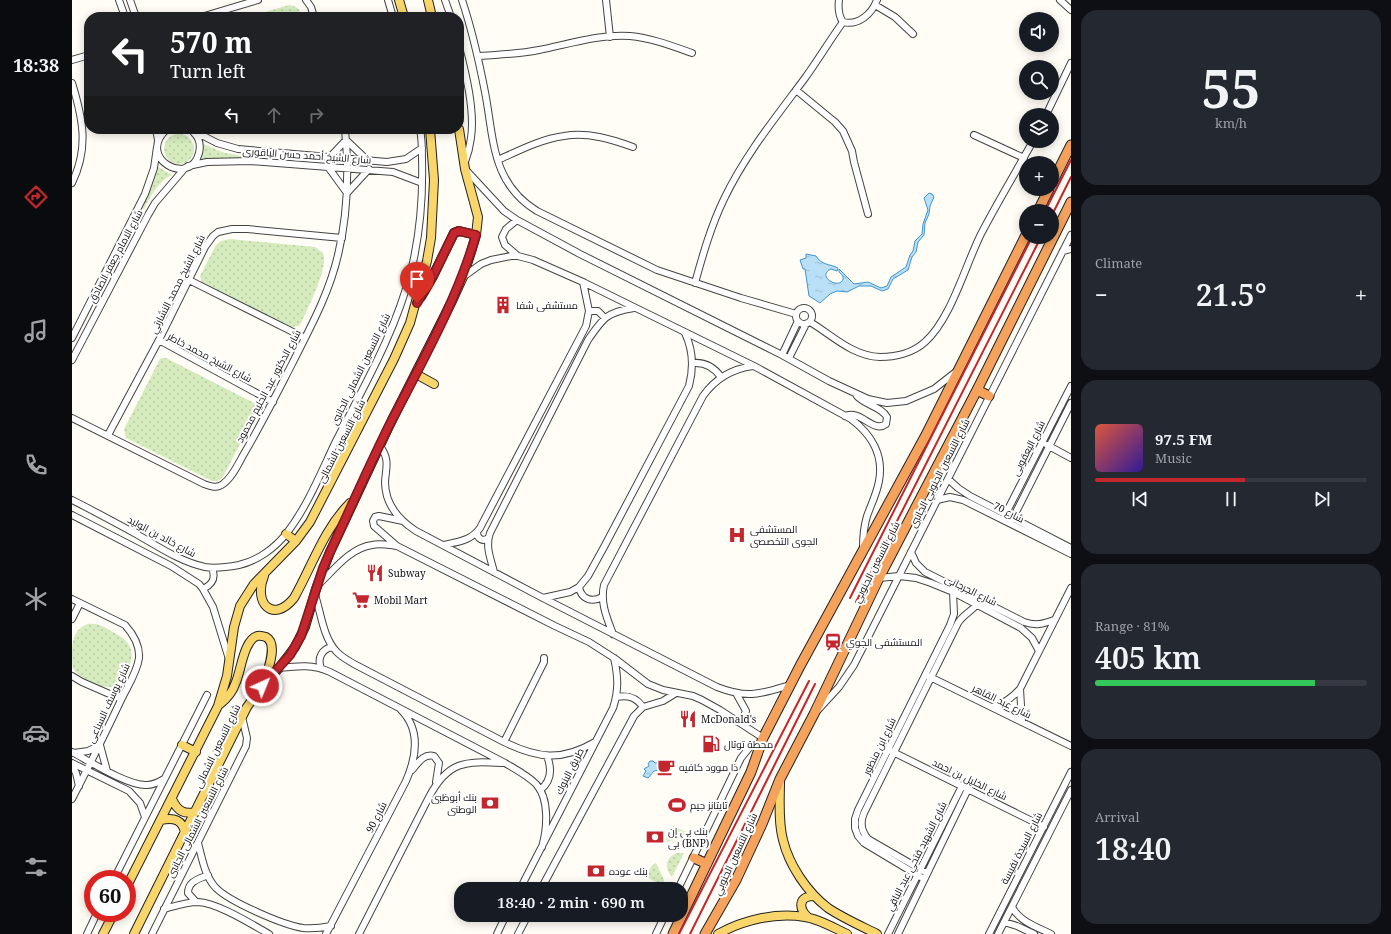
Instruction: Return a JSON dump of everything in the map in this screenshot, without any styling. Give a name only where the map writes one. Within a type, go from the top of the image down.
[{"type":"highway","points":[[1059,171],[1068,156],[1071,145]]},
{"type":"highway","name":"شارع التسعين الجنوبي","points":[[705,934],[746,861],[780,779],[814,714],[880,578],[977,390],[1071,202]]},
{"type":"highway","name":"شارع التسعين الجنوبي","points":[[673,934],[751,772],[762,740],[790,685],[922,441],[1021,244]]},
{"type":"highway","points":[[977,390],[989,396]]},
{"type":"highway","points":[[694,858],[707,864]]},
{"type":"main road","points":[[399,0],[403,12]]},
{"type":"main road","points":[[428,0],[431,12]]},
{"type":"main road","name":"شارع التسعين الشمالى","points":[[135,870],[218,706],[230,662],[234,628],[240,606],[254,584],[296,541],[316,512],[406,334],[417,303],[427,261],[432,225],[434,169],[430,134]]},
{"type":"main road","name":"شارع التسعين الشمالى","points":[[134,934],[242,717],[264,684],[290,655],[301,636],[314,594],[330,552],[463,277],[476,235],[478,217],[465,166],[459,134]]},
{"type":"main road","points":[[417,303],[431,280],[454,233],[459,231],[476,235]]},
{"type":"main road","points":[[416,374],[434,384]]},
{"type":"main road","points":[[266,571],[262,584],[261,600],[271,609],[281,609],[290,603],[294,598],[332,525],[354,500]]},
{"type":"main road","points":[[286,534],[296,541]]},
{"type":"main road","points":[[218,706],[228,696],[234,686],[246,648],[253,638],[259,635],[265,636],[269,639],[273,649],[264,684]]},
{"type":"main road","points":[[182,745],[196,752]]},
{"type":"main road","points":[[780,779],[780,821],[783,840],[795,868],[814,896],[836,913],[877,934]]},
{"type":"main road","points":[[172,798],[179,810],[187,813],[196,812]]},
{"type":"main road","points":[[161,820],[176,820],[182,825],[185,833]]},
{"type":"main road","points":[[809,918],[802,910],[802,901],[805,898],[814,896]]},
{"type":"main road","points":[[718,934],[739,924],[760,919],[786,916],[809,918],[848,934]]},
{"type":"main road","points":[[103,934],[109,922]]},
{"type":"street","points":[[119,0],[123,12]]},
{"type":"street","points":[[130,0],[134,12]]},
{"type":"street","points":[[218,12],[258,0]]},
{"type":"street","points":[[306,0],[312,12]]},
{"type":"street","points":[[388,0],[392,12]]},
{"type":"street","points":[[446,0],[450,12]]},
{"type":"street","points":[[462,0],[478,56],[494,148],[506,181],[523,201],[530,206],[649,266],[695,283],[796,314]]},
{"type":"street","points":[[606,0],[610,37]]},
{"type":"street","points":[[839,0],[838,9],[840,18],[843,22],[849,24],[859,21],[868,15],[876,2],[913,34]]},
{"type":"street","points":[[1060,0],[1071,10]]},
{"type":"street","points":[[695,283],[710,232],[720,206],[732,182],[754,148],[813,67],[843,22]]},
{"type":"street","points":[[478,56],[528,52],[566,43],[630,36],[658,42],[692,53]]},
{"type":"street","points":[[72,60],[84,56]]},
{"type":"street","points":[[1049,108],[1071,63]]},
{"type":"street","points":[[464,71],[472,127],[470,148],[465,166],[504,211],[517,220],[580,254],[789,358],[829,381],[877,402],[887,404],[906,401],[934,389],[958,370]]},
{"type":"street","points":[[72,83],[82,118],[83,132],[81,160],[72,183]]},
{"type":"street","points":[[796,90],[835,122],[843,131],[852,151],[868,214]]},
{"type":"street","name":"شارع الامام جعفر الصادق","points":[[72,338],[145,194],[154,168],[158,143],[157,134]]},
{"type":"street","points":[[162,134],[158,143],[158,153],[161,160],[171,168],[178,169],[187,167]]},
{"type":"street","name":"شارع الامام جعفر الصادق","points":[[72,360],[155,203],[198,156],[200,142],[195,134]]},
{"type":"street","name":"شارع الشيخ أحمد حسن الباقورى","points":[[200,134],[217,143],[238,149],[388,162],[397,161],[411,156],[422,148]]},
{"type":"street","name":"شارع الدكتور عبد الحليم محمود","points":[[72,418],[194,480],[215,487],[224,484],[233,473],[273,402],[319,312],[329,285],[342,238],[347,193],[345,134]]},
{"type":"street","name":"شارع التسعين الشمالى الجانبى","points":[[286,534],[306,502],[381,353],[400,309],[414,256],[418,229],[422,183],[421,134]]},
{"type":"street","points":[[498,160],[534,145],[564,136],[575,135],[611,139],[633,147]]},
{"type":"street","points":[[974,135],[1020,156]]},
{"type":"street","points":[[330,157],[346,140],[367,160]]},
{"type":"street","name":"شارع الشيخ أحمد حسن الباقورى","points":[[187,167],[207,162],[242,161],[369,169],[392,172],[422,183]]},
{"type":"street","points":[[328,167],[347,193],[369,169]]},
{"type":"street","points":[[798,321],[803,324],[808,323],[840,343],[867,355],[879,357],[896,356],[911,351],[924,343],[938,327],[981,234],[1019,167]]},
{"type":"street","points":[[517,220],[506,229],[502,237],[505,245],[518,256]]},
{"type":"street","name":"شارع الشيخ محمد النشارتي","points":[[108,435],[159,340],[209,241],[218,232],[224,230],[247,229],[342,238]]},
{"type":"street","name":"شارع التسعين الجنوبي الجانبى","points":[[814,714],[831,697],[847,676],[1071,235]]},
{"type":"street","points":[[1063,250],[1071,249]]},
{"type":"street","points":[[463,277],[481,264],[491,260],[511,256],[518,256],[532,260],[583,282],[754,366],[845,416],[860,426],[870,437],[880,464],[879,482],[866,518],[864,529],[864,549]]},
{"type":"street","points":[[189,280],[305,338]]},
{"type":"street","points":[[443,545],[468,539],[477,532],[563,372],[583,334],[588,321],[589,311],[583,282]]},
{"type":"street","points":[[494,572],[489,554],[488,538],[588,340],[605,318],[617,311],[634,308]]},
{"type":"street","points":[[789,358],[812,315],[808,309],[800,309],[796,314]]},
{"type":"street","points":[[589,311],[598,311],[605,318]]},
{"type":"street","points":[[782,355],[798,321],[796,314]]},
{"type":"street","points":[[543,598],[565,594],[579,587],[588,576],[604,548],[686,393],[691,378],[693,363],[691,348],[685,333]]},
{"type":"street","name":"شارع الشيخ محمد خاطر","points":[[159,340],[273,402]]},
{"type":"street","points":[[693,363],[701,363],[710,366],[721,377]]},
{"type":"street","points":[[613,634],[604,608],[602,597],[604,585],[702,396],[721,377],[739,369],[754,366]]},
{"type":"street","points":[[563,372],[570,376]]},
{"type":"street","name":"شارع اليعقوبى","points":[[1004,517],[1071,386]]},
{"type":"street","points":[[845,416],[854,414],[878,427],[882,427],[887,422],[888,417],[885,413],[863,402],[855,393]]},
{"type":"street","name":"شارع اليعقوبى","points":[[1011,521],[1071,403]]},
{"type":"street","points":[[1042,443],[1071,458]]},
{"type":"street","points":[[380,446],[387,460],[385,484],[388,501],[397,515],[416,531],[711,684],[736,693],[749,695],[762,694],[790,685]]},
{"type":"street","name":"شارع 70","points":[[948,479],[958,488],[1004,517],[1071,554]]},
{"type":"street","name":"شارع 70","points":[[937,500],[950,497],[957,498],[1004,517]]},
{"type":"street","name":"شارع خالد بن الوليد","points":[[72,500],[175,556],[198,565],[212,568],[241,564],[253,560],[268,552],[286,534]]},
{"type":"street","points":[[72,515],[116,537],[184,574],[199,584],[213,607],[230,662]]},
{"type":"street","points":[[403,521],[379,516],[375,517],[373,521],[374,526],[397,546],[589,642],[614,658],[648,684],[664,690],[693,696],[702,700],[720,710],[762,740],[750,747],[741,758],[682,882]]},
{"type":"street","name":"شارع 70","points":[[1011,521],[1071,548]]},
{"type":"street","points":[[116,537],[122,526]]},
{"type":"street","points":[[477,532],[480,539],[485,540],[488,538]]},
{"type":"street","points":[[318,585],[358,549],[376,544],[397,546]]},
{"type":"street","name":"شارع الجرجانى","points":[[911,552],[916,563],[925,572],[979,602],[1026,631],[1034,640],[1038,651]]},
{"type":"street","points":[[203,589],[212,583],[215,577],[212,568]]},
{"type":"street","name":"شارع الجرجانى","points":[[880,578],[899,576],[924,580],[1032,625],[1039,625],[1054,620]]},
{"type":"street","points":[[579,587],[580,593],[587,599],[597,600],[602,597]]},
{"type":"street","points":[[992,708],[1009,700],[1020,688],[1071,588]]},
{"type":"street","name":"شارع ابن منظور","points":[[926,876],[864,843],[858,836],[855,828],[855,819],[887,750],[952,619],[954,608],[953,592]]},
{"type":"street","points":[[314,594],[332,647],[348,661],[504,742],[525,751],[547,756],[574,752],[595,742]]},
{"type":"street","name":"شارع يوسف السباعى","points":[[72,599],[125,625],[136,640],[139,658],[136,668],[100,745],[72,799]]},
{"type":"street","name":"شارع ابن منظور","points":[[919,872],[865,836],[862,829],[862,816],[932,678],[960,619],[979,602]]},
{"type":"street","points":[[72,619],[80,603]]},
{"type":"street","points":[[321,668],[319,660],[322,653],[332,647]]},
{"type":"street","points":[[504,742],[544,662],[544,658]]},
{"type":"street","name":"طريق البنوك","points":[[524,882],[609,716],[617,697],[618,674],[614,658]]},
{"type":"street","points":[[279,668],[306,666],[321,668],[505,763],[532,781],[540,790],[546,811],[547,822],[542,847]]},
{"type":"street","name":"شارع عبد القاهر","points":[[925,675],[1071,746]]},
{"type":"street","points":[[72,676],[121,699]]},
{"type":"street","points":[[1020,688],[1022,722]]},
{"type":"street","points":[[545,882],[637,712],[643,706],[663,701],[676,693]]},
{"type":"street","points":[[736,693],[746,710],[743,718],[736,721]]},
{"type":"street","points":[[118,870],[207,695]]},
{"type":"street","points":[[617,697],[624,696],[633,698],[643,706]]},
{"type":"street","name":"شارع 90","points":[[326,934],[409,772],[414,755],[414,737],[409,720],[397,706]]},
{"type":"street","name":"شارع التسعين الشمالى الجانبى","points":[[152,934],[246,746],[248,738],[242,717]]},
{"type":"street","points":[[73,753],[88,751],[100,745],[107,771]]},
{"type":"street","name":"شارع الخليل بن احمد","points":[[887,750],[1044,827]]},
{"type":"street","points":[[73,753],[127,781],[140,785],[152,784],[164,780]]},
{"type":"street","points":[[409,772],[423,757],[431,755],[434,756],[439,763],[436,784]]},
{"type":"street","points":[[540,790],[547,783],[551,774],[547,756]]},
{"type":"street","points":[[359,934],[436,784],[448,772],[463,764],[474,762],[505,763]]},
{"type":"street","points":[[72,764],[129,791],[137,798],[145,817]]},
{"type":"street","points":[[72,764],[79,786]]},
{"type":"street","name":"شارع السيدة نفيسة","points":[[989,934],[1071,772]]},
{"type":"street","name":"شارع الشهيد فتحي عبد الباقي","points":[[888,934],[919,872],[965,788]]},
{"type":"street","name":"شارع الشهيد فتحي عبد الباقي","points":[[898,934],[926,876],[965,788]]},
{"type":"street","name":"شارع السيدة نفيسة","points":[[998,934],[1071,790]]},
{"type":"street","points":[[198,843],[208,875],[216,888],[228,896],[262,914],[303,931],[330,926]]},
{"type":"street","points":[[196,902],[188,893],[190,886],[197,880],[208,875]]},
{"type":"street","points":[[164,909],[196,902],[205,903],[269,934]]},
{"type":"street","points":[[1012,907],[1024,921],[1052,934]]},
{"type":"street","points":[[87,934],[93,922]]},
{"type":"street","points":[[497,934],[503,922]]},
{"type":"street","points":[[518,934],[524,922]]},
{"type":"street","points":[[656,934],[662,922]]},
{"type":"street","points":[[1004,922],[1013,924],[1034,934]]},
{"type":"green space","points":[[289,5],[298,8],[300,12],[265,12]]},
{"type":"green space","points":[[179,134],[185,135],[193,143],[193,155],[185,163],[179,164],[173,163],[165,155],[164,149],[165,143],[173,135]]},
{"type":"green space","points":[[203,144],[225,153],[248,157],[248,160],[225,158],[200,161]]},
{"type":"green space","points":[[158,167],[172,175],[159,185],[144,209],[141,208]]},
{"type":"green space","points":[[230,239],[315,247],[323,253],[324,259],[321,277],[313,298],[299,326],[291,327],[202,283],[200,276],[216,245],[221,241]]},
{"type":"green space","points":[[166,358],[256,404],[258,407],[223,477],[218,481],[212,481],[126,438],[124,429],[160,359]]},
{"type":"green space","points":[[88,624],[97,624],[117,634],[130,646],[132,656],[131,662],[123,680],[114,687],[97,685],[85,679],[73,668],[72,651],[74,637],[79,629]]},
{"type":"green space","points":[[673,826],[689,833],[687,837],[684,839],[678,838],[667,842],[666,839]]},
{"type":"green space","points":[[677,853],[684,853],[672,877],[669,874],[667,864],[670,857]]},
{"type":"green space","points":[[656,863],[664,882],[656,882],[646,877],[652,865]]},
{"type":"water","points":[[929,193],[934,197],[925,223],[924,235],[918,242],[916,252],[912,257],[908,270],[893,279],[888,289],[882,291],[871,286],[859,286],[847,292],[837,291],[830,294],[820,303],[809,296],[805,269],[803,269],[800,260],[806,258],[806,254],[816,256],[823,263],[838,268],[837,271],[831,269],[826,275],[827,279],[834,283],[841,282],[843,279],[839,269],[854,284],[868,282],[881,288],[887,286],[891,277],[906,267],[913,251],[915,241],[922,234],[923,224],[928,210],[924,198]]},
{"type":"water","points":[[650,761],[655,763],[659,762],[663,769],[654,771],[648,778],[643,776],[646,771],[644,769],[649,766],[648,764]]},
{"type":"railway","points":[[1049,204],[1071,160]]},
{"type":"railway","points":[[1058,204],[1071,177]]},
{"type":"railway","points":[[850,598],[1028,244]]},
{"type":"railway","points":[[856,602],[1037,244]]},
{"type":"railway","points":[[679,934],[809,681]]},
{"type":"railway","points":[[690,934],[815,684]]},
{"type":"place","name":"مستشفى شفا","points":[[503,305]]},
{"type":"place","name":"المستشفى الجوى التخصصى","points":[[737,535]]},
{"type":"place","name":"Subway","points":[[375,573]]},
{"type":"place","name":"Mobil Mart","points":[[361,600]]},
{"type":"place","name":"المستشفى الجوي","points":[[833,642]]},
{"type":"place","name":"McDonald's","points":[[688,719]]},
{"type":"place","name":"محطة توتال","points":[[711,744]]},
{"type":"place","name":"ذا موود كافيه","points":[[666,767]]},
{"type":"place","name":"بنك أبوظبى الوطنى","points":[[490,803]]},
{"type":"place","name":"تايتانز جيم","points":[[677,805]]},
{"type":"place","name":"بنك بى إن بى (BNP)","points":[[655,837]]},
{"type":"place","name":"بنك عوده","points":[[596,871]]},
{"type":"route","points":[[262,686],[276,672],[296,647],[305,627],[323,568],[391,422],[458,289],[476,235],[459,231],[454,233],[437,269],[417,303]]}]
